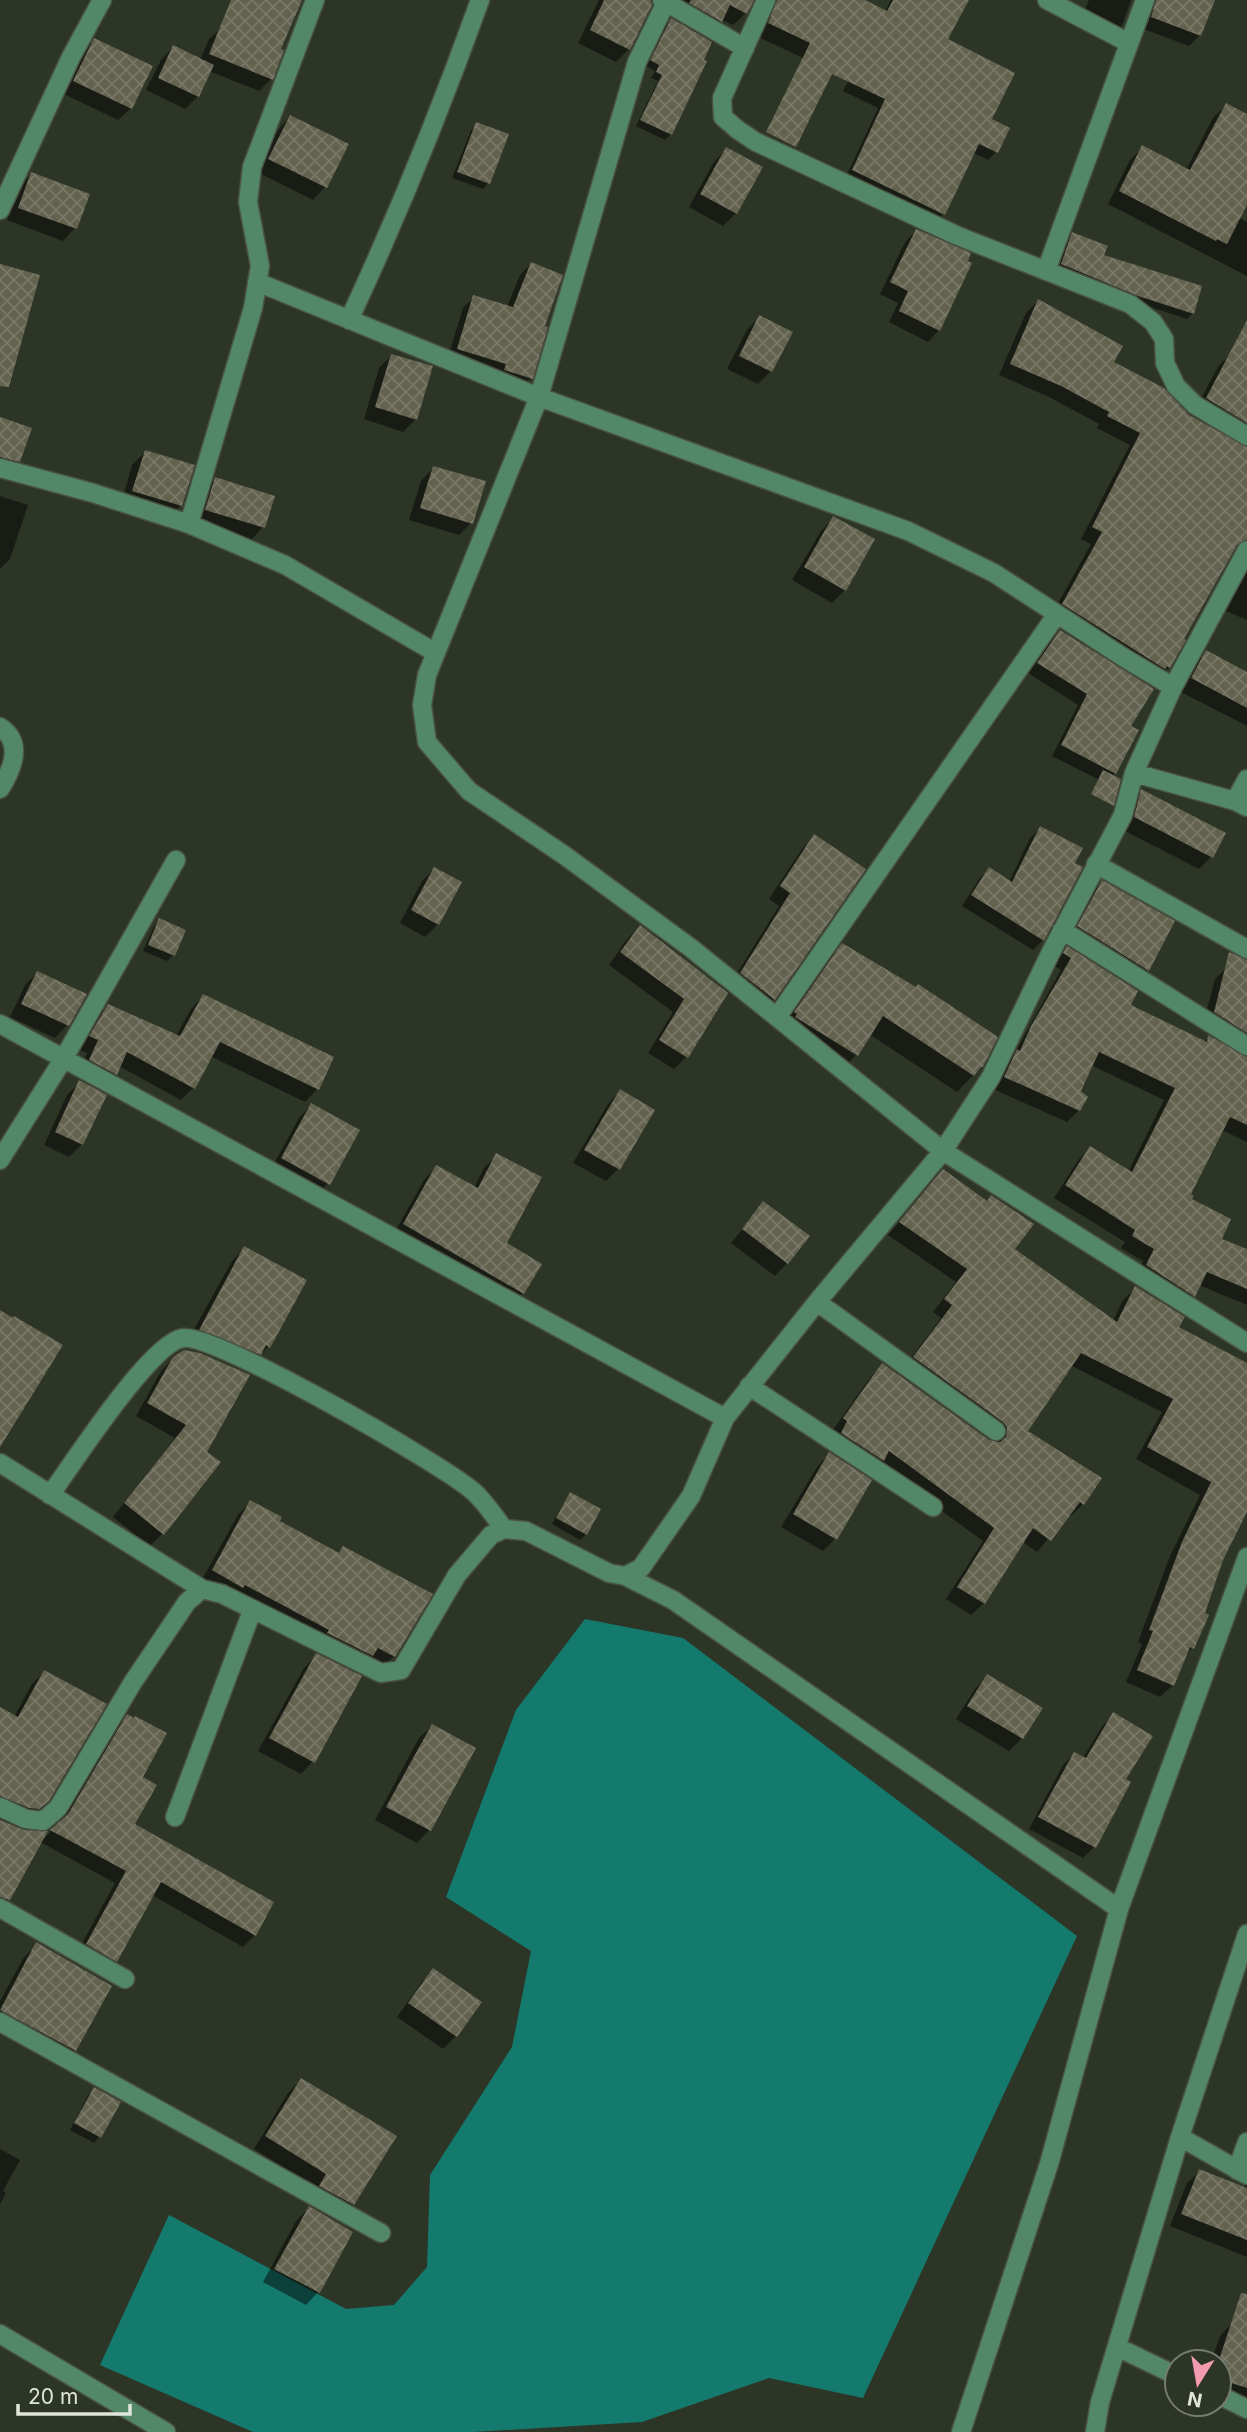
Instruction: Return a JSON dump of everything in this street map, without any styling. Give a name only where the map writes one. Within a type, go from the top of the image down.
[{"type":"street","points":[[0,210],[71,57],[102,0]]},
{"type":"street","points":[[190,524],[253,308],[260,266],[248,202],[252,167],[315,0]]},
{"type":"street","points":[[349,320],[399,212],[480,0]]},
{"type":"street","points":[[766,0],[722,98],[723,117],[756,142],[958,236],[1130,304],[1153,321],[1164,339],[1165,363],[1176,386],[1195,405],[1247,436]]},
{"type":"street","points":[[1047,0],[1129,43]]},
{"type":"street","points":[[1046,271],[1144,0]]},
{"type":"street","points":[[745,48],[664,1],[637,62],[540,397],[428,675],[422,705],[427,742],[469,791],[564,855],[691,948],[943,1151],[1247,1343]]},
{"type":"street","points":[[257,282],[540,397],[908,531],[994,573],[1173,687]]},
{"type":"street","points":[[0,468],[93,493],[190,524],[285,565],[436,653]]},
{"type":"street","points":[[625,1576],[641,1568],[691,1496],[725,1418],[817,1302],[943,1151],[991,1077],[1062,930],[1123,814],[1133,773],[1173,687],[1247,550]]},
{"type":"street","points":[[777,1017],[1057,614]]},
{"type":"street","points":[[0,727],[6,730],[15,748],[10,772],[0,789]]},
{"type":"street","points":[[1133,773],[1241,804],[1247,779]]},
{"type":"street","points":[[0,1160],[64,1058],[176,860]]},
{"type":"street","points":[[1096,864],[1247,949]]},
{"type":"street","points":[[1062,930],[1247,1046]]},
{"type":"street","points":[[0,1024],[725,1418]]},
{"type":"street","points":[[817,1302],[996,1431]]},
{"type":"street","points":[[50,1495],[135,1378],[166,1345],[184,1337],[213,1345],[285,1379],[413,1451],[474,1492],[504,1530]]},
{"type":"street","points":[[749,1386],[933,1507]]},
{"type":"street","points":[[0,1463],[202,1589],[222,1594],[381,1673],[401,1670],[457,1574],[491,1535],[504,1530],[526,1531],[609,1573],[625,1576],[673,1600],[1119,1909]]},
{"type":"street","points":[[961,2432],[1049,2164],[1119,1909],[1247,1558]]},
{"type":"street","points":[[0,1807],[26,1819],[43,1821],[58,1808],[133,1682],[187,1602],[202,1589]]},
{"type":"street","points":[[175,1817],[252,1611]]},
{"type":"street","points":[[0,1908],[125,1979]]},
{"type":"street","points":[[1095,2432],[1100,2402],[1180,2137],[1247,1934]]},
{"type":"street","points":[[0,2022],[381,2233]]},
{"type":"street","points":[[1180,2137],[1242,2172],[1247,2142]]},
{"type":"street","points":[[0,2334],[166,2432]]},
{"type":"street","points":[[1116,2347],[1163,2369]]},
{"type":"water","points":[[585,1619],[683,1638],[1077,1936],[863,2398],[769,2378],[642,2422],[472,2432],[253,2432],[100,2365],[169,2215],[346,2309],[394,2305],[427,2267],[430,2175],[512,2047],[531,1951],[446,1897],[516,1710]]},
{"type":"building","points":[[231,0],[302,0],[281,49],[284,50],[273,80],[209,54]]},
{"type":"building","points":[[604,0],[651,0],[652,5],[630,50],[590,30]]},
{"type":"building","points":[[691,0],[754,0],[747,14],[730,5],[722,22],[689,3]]},
{"type":"building","points":[[777,0],[865,0],[887,11],[893,0],[969,0],[948,39],[1015,73],[992,119],[1010,128],[998,153],[979,144],[945,215],[852,170],[885,99],[832,74],[796,147],[766,132],[810,43],[768,23]]},
{"type":"building","points":[[1156,0],[1215,0],[1201,36],[1151,17]]},
{"type":"building","points":[[671,18],[712,42],[704,60],[707,61],[672,135],[640,120],[662,75],[656,72],[659,65],[650,60]]},
{"type":"building","points":[[94,38],[153,66],[132,109],[73,81]]},
{"type":"building","points":[[173,45],[214,65],[199,97],[158,78]]},
{"type":"building","points":[[1226,103],[1247,114],[1247,205],[1227,244],[1217,239],[1216,241],[1119,191],[1142,145],[1190,170]]},
{"type":"building","points":[[290,115],[349,144],[327,188],[268,159]]},
{"type":"building","points":[[476,122],[509,134],[490,184],[457,172]]},
{"type":"building","points":[[726,147],[763,167],[737,214],[700,194]]},
{"type":"building","points":[[31,172],[90,194],[77,229],[18,208]]},
{"type":"building","points":[[916,229],[971,253],[968,261],[972,263],[940,331],[899,311],[908,291],[890,282]]},
{"type":"building","points":[[1072,232],[1108,246],[1104,255],[1202,286],[1194,314],[1138,296],[1061,264]]},
{"type":"building","points":[[531,262],[563,275],[545,326],[548,327],[533,379],[504,370],[506,364],[457,349],[473,295],[513,307]]},
{"type":"building","points":[[0,264],[40,275],[9,387],[0,386]]},
{"type":"building","points":[[1038,299],[1123,346],[1114,362],[1164,388],[1189,415],[1247,447],[1247,539],[1237,545],[1170,668],[1167,666],[1165,669],[1062,604],[1102,532],[1092,527],[1140,433],[1107,416],[1109,412],[1061,386],[1010,364]]},
{"type":"building","points":[[759,315],[793,332],[772,372],[739,356]]},
{"type":"building","points":[[1247,320],[1247,423],[1206,398]]},
{"type":"building","points":[[391,354],[433,366],[417,420],[375,407]]},
{"type":"building","points":[[0,417],[32,428],[20,462],[0,457]]},
{"type":"building","points":[[145,450],[195,465],[182,506],[132,491]]},
{"type":"building","points":[[433,466],[486,481],[473,524],[420,508]]},
{"type":"building","points":[[215,477],[275,496],[265,528],[205,510]]},
{"type":"building","points":[[833,516],[875,539],[846,591],[804,567]]},
{"type":"building","points":[[1060,630],[1154,689],[1131,726],[1139,730],[1116,774],[1061,745],[1087,694],[1037,663]]},
{"type":"building","points":[[1206,650],[1247,672],[1247,708],[1191,678]]},
{"type":"building","points":[[1103,770],[1121,779],[1114,806],[1091,794]]},
{"type":"building","points":[[1141,789],[1226,833],[1213,858],[1134,817]]},
{"type":"building","points":[[1040,826],[1083,848],[1075,863],[1083,867],[1044,941],[971,895],[989,867],[1012,882]]},
{"type":"building","points":[[814,834],[866,869],[775,1000],[740,973],[790,893],[780,886]]},
{"type":"building","points":[[434,867],[462,882],[439,925],[411,910]]},
{"type":"building","points":[[1102,880],[1175,921],[1149,971],[1077,926]]},
{"type":"building","points":[[159,918],[186,930],[175,956],[148,945]]},
{"type":"building","points":[[640,925],[728,993],[688,1058],[659,1040],[684,999],[620,952]]},
{"type":"building","points":[[842,943],[916,987],[918,984],[998,1037],[983,1067],[974,1076],[883,1016],[858,1056],[795,1017],[797,1014],[794,1012]]},
{"type":"building","points":[[1067,946],[1138,991],[1131,1005],[1207,1042],[1208,1035],[1247,1057],[1247,1125],[1230,1117],[1191,1194],[1194,1196],[1192,1199],[1231,1219],[1222,1239],[1247,1249],[1247,1289],[1207,1272],[1195,1297],[1146,1265],[1154,1249],[1132,1236],[1135,1230],[1065,1185],[1090,1146],[1132,1172],[1175,1088],[1099,1052],[1081,1091],[1088,1097],[1080,1111],[1004,1077],[1017,1049],[1020,1051],[1031,1026],[1071,958],[1063,953]]},
{"type":"building","points":[[1229,952],[1247,960],[1247,1033],[1214,1012]]},
{"type":"building","points":[[37,971],[87,994],[69,1026],[21,1004]]},
{"type":"building","points":[[203,994],[334,1057],[319,1090],[220,1042],[195,1089],[127,1052],[117,1075],[89,1060],[98,1040],[89,1036],[108,1004],[180,1036]]},
{"type":"building","points":[[79,1080],[107,1095],[83,1145],[55,1132]]},
{"type":"building","points":[[620,1089],[655,1110],[620,1170],[584,1150]]},
{"type":"building","points":[[311,1103],[360,1130],[330,1185],[281,1158]]},
{"type":"building","points":[[496,1153],[542,1177],[507,1243],[542,1264],[524,1294],[403,1224],[436,1165],[478,1188]]},
{"type":"building","points":[[943,1169],[987,1201],[991,1195],[1034,1224],[1015,1249],[1117,1322],[1135,1286],[1185,1317],[1179,1327],[1247,1363],[1247,1512],[1223,1560],[1205,1613],[1209,1615],[1194,1649],[1190,1647],[1174,1686],[1137,1670],[1153,1631],[1149,1630],[1182,1542],[1211,1482],[1147,1447],[1173,1399],[1081,1353],[1028,1431],[1102,1478],[1084,1505],[1080,1502],[1051,1541],[1033,1528],[985,1604],[957,1587],[994,1528],[889,1451],[884,1461],[841,1433],[847,1421],[843,1418],[882,1363],[989,1440],[1000,1442],[1006,1437],[1007,1427],[1003,1422],[913,1357],[952,1305],[944,1299],[967,1269],[899,1222]]},
{"type":"building","points":[[763,1201],[810,1236],[788,1264],[742,1229]]},
{"type":"building","points":[[244,1246],[307,1280],[270,1348],[266,1345],[261,1355],[199,1330]]},
{"type":"building","points":[[0,1310],[63,1345],[0,1447]]},
{"type":"building","points":[[184,1350],[200,1353],[250,1375],[207,1452],[221,1462],[164,1535],[124,1503],[186,1425],[147,1403],[173,1357]]},
{"type":"building","points":[[829,1452],[872,1480],[837,1540],[793,1514]]},
{"type":"building","points":[[570,1492],[601,1509],[587,1535],[556,1518]]},
{"type":"building","points":[[250,1500],[282,1517],[280,1521],[339,1553],[343,1546],[433,1594],[395,1657],[378,1648],[373,1656],[327,1633],[329,1630],[245,1585],[243,1588],[212,1570]]},
{"type":"building","points":[[316,1653],[362,1676],[315,1763],[269,1738]]},
{"type":"building","points":[[44,1670],[107,1704],[49,1801],[39,1809],[29,1808],[0,1796],[0,1707],[18,1717]]},
{"type":"building","points":[[987,1674],[1043,1708],[1023,1739],[967,1706]]},
{"type":"building","points":[[1113,1712],[1153,1736],[1126,1779],[1131,1782],[1096,1848],[1038,1817],[1074,1752],[1086,1758]]},
{"type":"building","points":[[127,1714],[167,1733],[143,1777],[157,1785],[135,1824],[274,1902],[256,1936],[161,1882],[117,1962],[86,1944],[126,1871],[50,1830],[68,1814]]},
{"type":"building","points":[[432,1724],[476,1748],[431,1831],[386,1807]]},
{"type":"building","points":[[0,1820],[24,1830],[48,1831],[10,1900],[0,1897]]},
{"type":"building","points":[[36,1942],[112,1986],[76,2051],[0,2010]]},
{"type":"building","points":[[433,1968],[482,2002],[457,2037],[408,2003]]},
{"type":"building","points":[[301,2078],[397,2136],[354,2205],[319,2186],[326,2174],[265,2136]]},
{"type":"building","points":[[94,2087],[121,2102],[101,2138],[74,2123]]},
{"type":"building","points":[[1199,2169],[1247,2188],[1247,2240],[1181,2214]]},
{"type":"building","points":[[309,2206],[353,2232],[320,2293],[274,2269]]},
{"type":"building","points":[[1241,2293],[1247,2294],[1247,2388],[1233,2384],[1233,2348],[1223,2348]]}]
